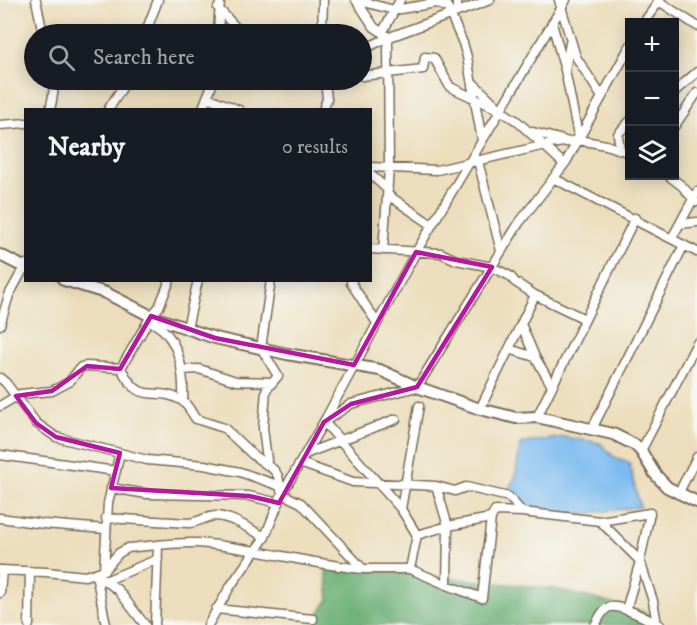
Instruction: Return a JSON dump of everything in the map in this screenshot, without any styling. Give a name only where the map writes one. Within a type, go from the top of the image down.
[{"type":"street","points":[[36,0],[42,24]]},
{"type":"street","points":[[149,24],[158,0]]},
{"type":"street","points":[[322,24],[323,0]]},
{"type":"street","points":[[356,0],[394,10],[410,4],[436,3],[450,9],[463,43],[473,83],[482,140]]},
{"type":"street","points":[[356,0],[374,27],[384,35]]},
{"type":"street","points":[[400,0],[384,35],[388,74],[389,169],[388,193],[375,251],[441,253],[456,260],[492,267],[510,276],[535,295],[585,319]]},
{"type":"street","points":[[450,9],[457,0]]},
{"type":"street","points":[[372,43],[384,35],[450,9],[490,0]]},
{"type":"street","points":[[281,490],[324,422],[416,252],[552,23],[560,4],[566,0]]},
{"type":"street","points":[[647,18],[659,1],[697,26]]},
{"type":"street","points":[[218,24],[219,4]]},
{"type":"street","points":[[219,4],[234,24]]},
{"type":"street","points":[[560,4],[582,70],[602,97]]},
{"type":"street","points":[[552,23],[565,70],[574,140]]},
{"type":"street","points":[[565,70],[571,42]]},
{"type":"street","points":[[324,422],[351,404],[417,387],[519,223],[564,164],[574,140],[602,97],[625,54]]},
{"type":"street","points":[[372,75],[423,69],[425,57],[434,58],[450,87],[500,110]]},
{"type":"street","points":[[679,88],[697,72]]},
{"type":"street","points":[[473,83],[500,110],[528,131],[564,164]]},
{"type":"street","points":[[50,108],[54,90]]},
{"type":"street","points":[[109,108],[121,90]]},
{"type":"street","points":[[203,108],[210,90]]},
{"type":"street","points":[[325,90],[325,108]]},
{"type":"street","points":[[676,126],[697,93]]},
{"type":"street","points":[[207,98],[234,108]]},
{"type":"street","points":[[0,125],[24,123]]},
{"type":"street","points":[[620,150],[618,134],[625,126]]},
{"type":"street","points":[[528,131],[625,152]]},
{"type":"street","points":[[372,167],[437,170],[574,140]]},
{"type":"street","points":[[478,161],[501,251]]},
{"type":"street","points":[[372,176],[388,193],[432,225]]},
{"type":"street","points":[[553,178],[635,218],[697,252]]},
{"type":"street","points":[[672,238],[696,198],[674,180]]},
{"type":"street","points":[[537,417],[635,218]]},
{"type":"street","points":[[680,224],[697,222]]},
{"type":"street","points":[[592,429],[684,245]]},
{"type":"street","points":[[0,255],[24,267]]},
{"type":"street","points":[[0,325],[9,295],[24,269]]},
{"type":"street","points":[[121,368],[150,318],[159,307],[169,282]]},
{"type":"street","points":[[187,328],[198,282]]},
{"type":"street","points":[[267,460],[263,428],[266,390],[278,376],[261,348],[271,282]]},
{"type":"street","points":[[352,282],[377,322]]},
{"type":"street","points":[[82,283],[106,293],[150,318],[165,332],[182,370],[183,401]]},
{"type":"street","points":[[480,409],[535,295]]},
{"type":"street","points":[[150,318],[215,338],[380,370],[417,387],[480,409],[516,418],[537,417],[622,438],[641,451],[655,474],[667,487],[697,502]]},
{"type":"street","points":[[521,324],[535,357],[552,386]]},
{"type":"street","points":[[641,451],[697,343]]},
{"type":"street","points":[[509,349],[535,357]]},
{"type":"street","points":[[0,406],[20,394],[52,391],[69,382],[81,368],[87,366],[121,368]]},
{"type":"street","points":[[121,368],[131,386],[140,392],[168,396],[183,401],[189,406],[196,419],[224,428],[252,455],[274,470],[278,476],[281,490],[279,503],[265,537],[230,586],[208,625]]},
{"type":"street","points":[[182,370],[199,369],[236,381],[273,382]]},
{"type":"street","points":[[0,378],[36,423],[56,437],[72,443],[147,460],[204,465],[240,472],[281,490],[300,503],[363,569]]},
{"type":"street","points":[[401,509],[419,406]]},
{"type":"street","points":[[302,459],[396,418]]},
{"type":"street","points":[[324,422],[401,509],[417,535],[410,569]]},
{"type":"street","points":[[106,625],[100,572],[111,488],[120,453]]},
{"type":"street","points":[[0,455],[116,471]]},
{"type":"street","points":[[678,494],[697,457]]},
{"type":"street","points":[[302,459],[353,482],[436,486],[455,491],[466,488],[509,497],[522,512]]},
{"type":"street","points":[[436,486],[448,526],[447,585]]},
{"type":"street","points":[[111,488],[147,494],[249,496],[279,503]]},
{"type":"street","points":[[0,593],[1,570],[84,576],[100,572],[123,550],[194,543],[256,551],[335,567],[410,569],[482,598],[491,518],[495,511],[600,521],[650,513],[640,561],[626,610]]},
{"type":"street","points":[[106,518],[189,523],[217,516],[265,537]]},
{"type":"street","points":[[0,518],[105,529]]},
{"type":"street","points":[[417,535],[448,526],[491,518]]},
{"type":"street","points":[[600,521],[640,561],[659,624]]},
{"type":"street","points":[[155,625],[158,546]]},
{"type":"street","points":[[105,581],[158,559]]},
{"type":"street","points":[[29,625],[30,571]]},
{"type":"street","points":[[100,572],[105,581],[118,590],[145,625]]},
{"type":"street","points":[[595,625],[603,611],[609,607],[619,607],[659,624]]},
{"type":"street","points":[[217,609],[313,619]]},
{"type":"highlighted area","points":[[416,252],[492,267],[417,387],[351,404],[324,422],[279,503],[249,496],[111,488],[120,453],[56,437],[36,423],[16,396],[52,391],[87,366],[120,369],[151,316],[215,338],[354,365]]},
{"type":"green space","points":[[325,565],[556,589],[647,613],[659,625],[317,625],[318,615],[329,599]]},
{"type":"water","points":[[564,437],[600,443],[614,457],[629,462],[640,507],[559,516],[534,514],[509,497],[510,487],[516,475],[520,444]]}]
